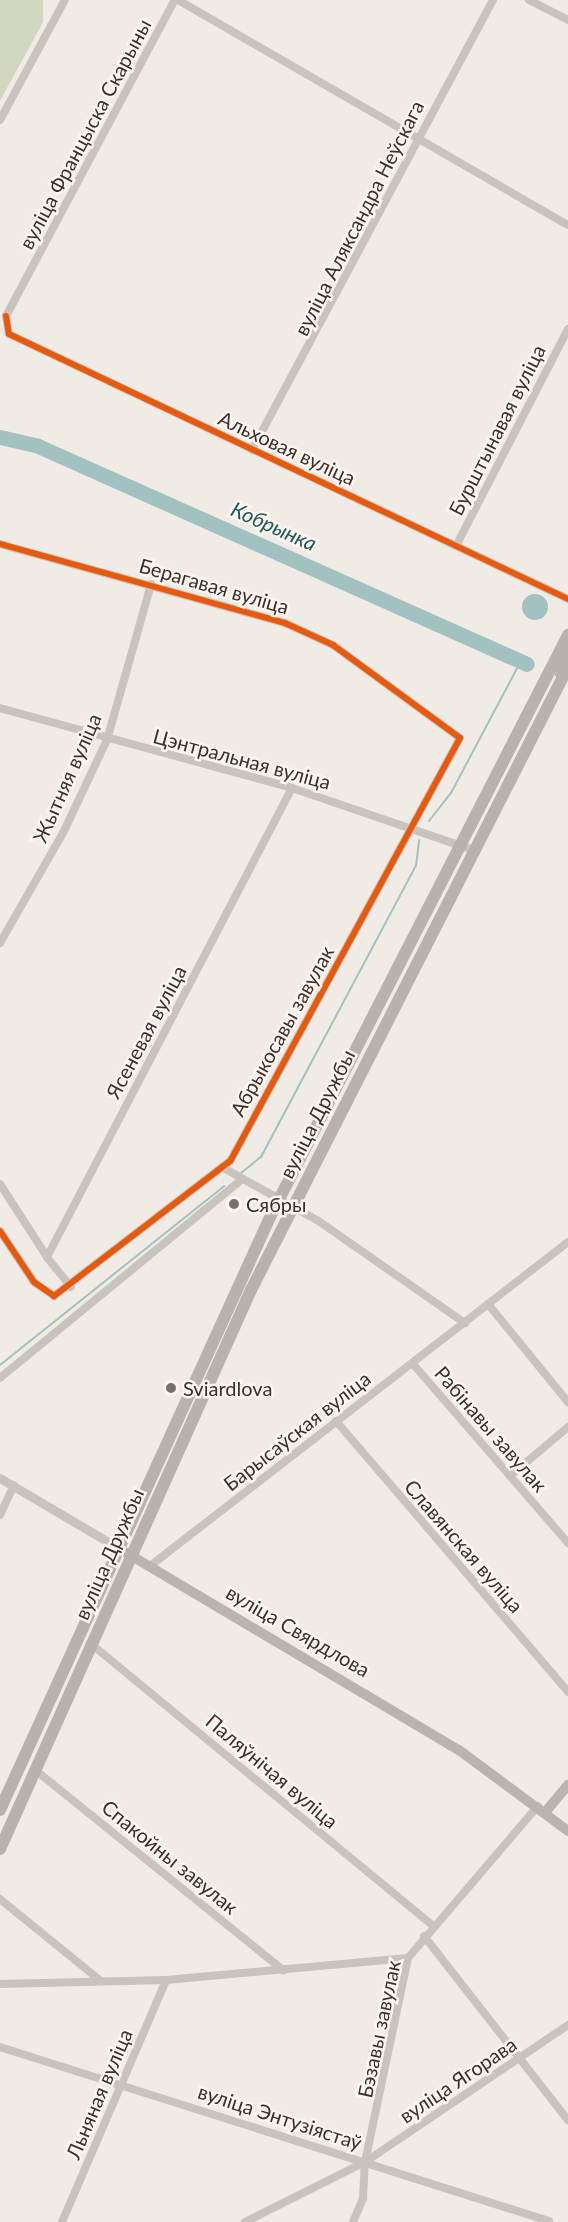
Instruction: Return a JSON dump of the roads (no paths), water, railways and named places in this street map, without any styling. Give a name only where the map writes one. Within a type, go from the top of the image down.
[{"type":"main road","name":"вуліца Дружбы","points":[[0,1810],[116,1546],[279,1200],[459,844],[568,635]]},
{"type":"main road","points":[[556,689],[568,656]]},
{"type":"main road","name":"вуліца Дружбы","points":[[0,1849],[90,1643],[250,1290],[568,666]]},
{"type":"main road","points":[[434,928],[464,860],[459,844]]},
{"type":"main road","points":[[292,1206],[289,1196],[321,1118]]},
{"type":"main road","points":[[250,1290],[283,1213],[279,1200]]},
{"type":"main road","points":[[130,1555],[126,1542],[154,1466]]},
{"type":"main road","points":[[90,1643],[121,1559],[116,1546]]},
{"type":"main road","name":"вуліца Свярдлова","points":[[116,1546],[357,1686],[543,1807],[568,1831]]},
{"type":"main road","points":[[543,1807],[568,1785]]},
{"type":"street","points":[[0,120],[65,0]]},
{"type":"street","points":[[177,0],[568,225]]},
{"type":"street","name":"вуліца Францыска Скарыны","points":[[3,314],[177,0]]},
{"type":"street","name":"вуліца Аляксандра Неўскага","points":[[252,450],[493,0]]},
{"type":"street","points":[[529,0],[568,20]]},
{"type":"street","name":"Альховая вуліца","points":[[3,314],[9,334],[568,600]]},
{"type":"street","name":"Бурштынавая вуліца","points":[[456,546],[568,329]]},
{"type":"street","name":"Берагавая вуліца","points":[[0,544],[285,623],[333,645],[460,738]]},
{"type":"street","name":"Жытняя вуліца","points":[[0,942],[63,833],[107,740],[151,584]]},
{"type":"street","name":"Цэнтральная вуліца","points":[[0,708],[107,740],[292,788],[412,826],[473,850]]},
{"type":"street","name":"Абрыкосавы завулак","points":[[71,1287],[222,1167],[460,738]]},
{"type":"street","name":"Ясеневая вуліца","points":[[47,1257],[292,788]]},
{"type":"street","points":[[222,1167],[292,1206],[465,1323]]},
{"type":"street","points":[[0,1378],[242,1179]]},
{"type":"street","points":[[0,1184],[47,1257],[71,1287],[54,1296],[34,1282],[0,1231]]},
{"type":"street","name":"Барысаўская вуліца","points":[[150,1566],[568,1242]]},
{"type":"street","points":[[488,1304],[568,1402]]},
{"type":"street","name":"Рабінавы завулак","points":[[413,1364],[568,1544]]},
{"type":"street","name":"Славянская вуліца","points":[[336,1421],[568,1692]]},
{"type":"street","points":[[510,1476],[568,1427]]},
{"type":"street","name":"вуліца Свярдлова","points":[[0,1478],[116,1546]]},
{"type":"street","points":[[0,1515],[14,1485]]},
{"type":"street","name":"Паляўнічая вуліца","points":[[90,1643],[432,1925]]},
{"type":"street","name":"Спакойны завулак","points":[[34,1769],[284,1971]]},
{"type":"street","name":"Бэзавы завулак","points":[[353,2222],[363,2198],[365,2162],[408,1958],[432,1925],[543,1807]]},
{"type":"street","points":[[0,1899],[101,1981]]},
{"type":"street","points":[[424,1936],[524,2056],[568,2120]]},
{"type":"street","points":[[0,1984],[166,1980],[408,1958]]},
{"type":"street","name":"Льняная вуліца","points":[[62,2222],[166,1980]]},
{"type":"street","name":"вуліца Ягорава","points":[[245,2222],[365,2162],[568,2025]]},
{"type":"street","name":"вуліца Энтузіястаў","points":[[0,2046],[549,2221]]},
{"type":"water","points":[[535,594],[544,598],[548,607],[544,616],[535,620],[526,616],[522,607],[526,598]]},
{"type":"waterway","name":"Кобрынка","points":[[0,437],[38,446],[527,664]]},
{"type":"waterway","points":[[429,821],[451,793],[521,661]]},
{"type":"waterway","points":[[241,1173],[261,1157],[416,866],[419,840]]},
{"type":"waterway","points":[[0,1365],[224,1186]]},
{"type":"place","name":"Сябры","points":[[234,1204]]},
{"type":"place","name":"Sviardlova","points":[[171,1388]]}]
